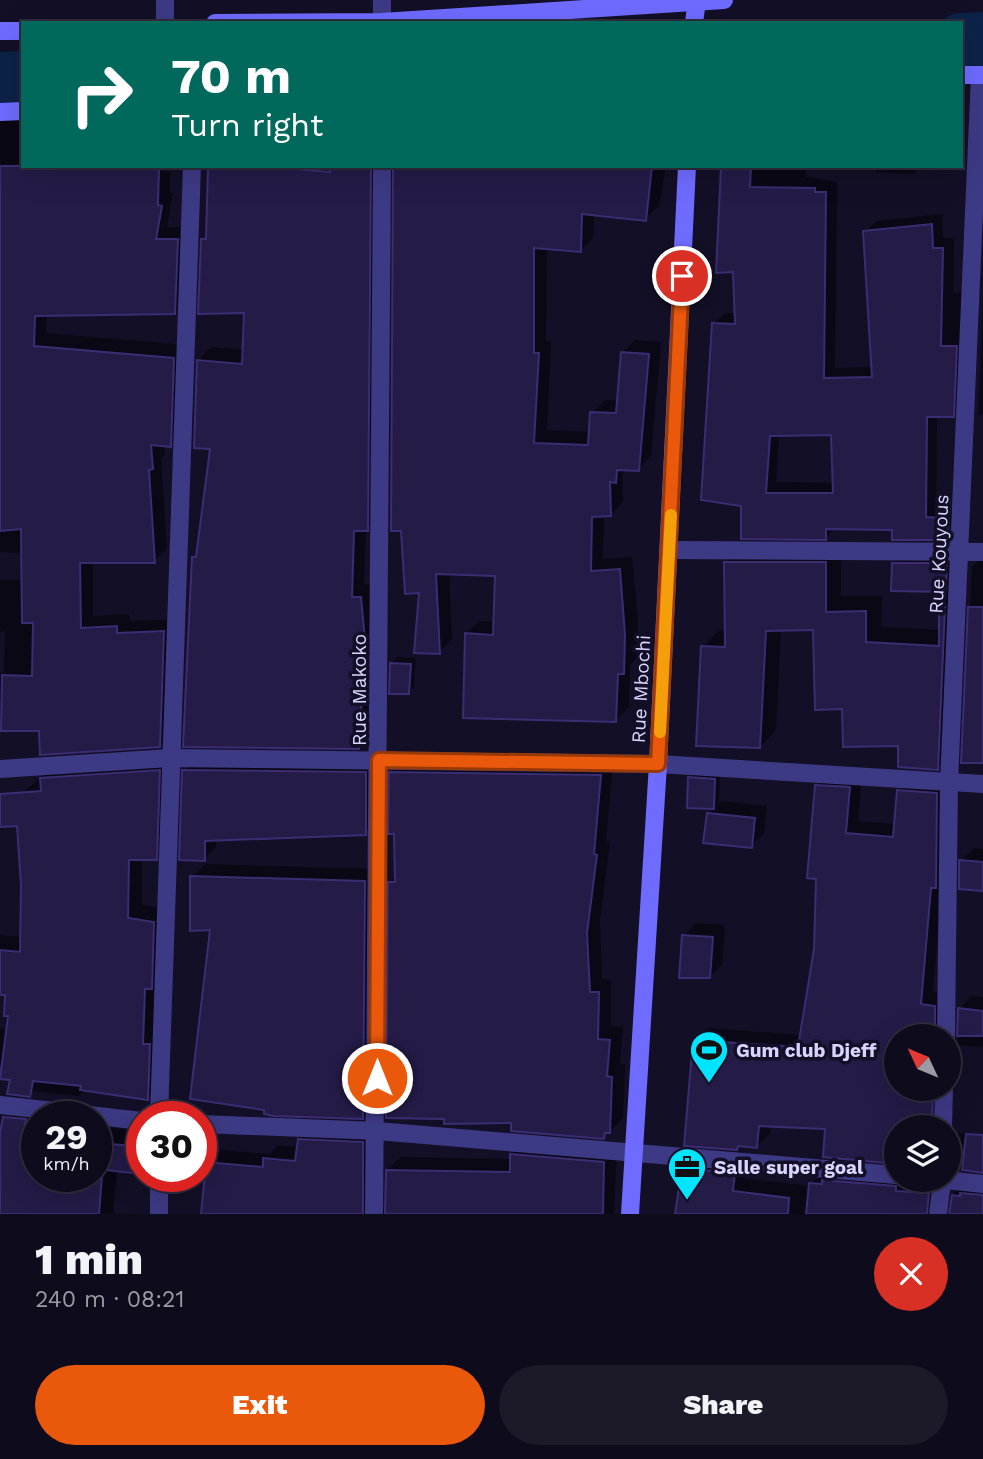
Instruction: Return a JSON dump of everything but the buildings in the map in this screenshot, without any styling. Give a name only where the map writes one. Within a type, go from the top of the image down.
[{"type":"main road","points":[[694,21],[697,0]]},
{"type":"main road","points":[[396,21],[724,0]]},
{"type":"main road","points":[[0,31],[21,31]]},
{"type":"main road","points":[[963,75],[981,75]]},
{"type":"main road","points":[[0,112],[21,111]]},
{"type":"main road","name":"Rue Mbochi","points":[[630,1214],[658,764],[687,168]]},
{"type":"street","points":[[165,0],[165,21]]},
{"type":"street","points":[[382,0],[382,21]]},
{"type":"street","name":"Rue Kouyous","points":[[946,1024],[949,782],[981,75]]},
{"type":"street","points":[[159,1101],[192,168]]},
{"type":"street","name":"Rue Makoko","points":[[374,1214],[377,1131],[382,168]]},
{"type":"street","points":[[669,550],[983,552]]},
{"type":"street","points":[[0,769],[170,758],[658,764],[983,784]]},
{"type":"street","points":[[0,1105],[126,1119]]},
{"type":"street","points":[[217,1125],[377,1131],[884,1174]]},
{"type":"street","points":[[961,1182],[983,1184]]},
{"type":"street","points":[[159,1192],[159,1214]]},
{"type":"street","points":[[938,1214],[942,1192]]},
{"type":"waterway","points":[[963,40],[983,39]]},
{"type":"waterway","points":[[0,79],[21,78]]},
{"type":"slow traffic","points":[[660,732],[671,515]]},
{"type":"place","name":"Gum club Djeff","points":[[709,1084]]},
{"type":"place","name":"Salle super goal","points":[[687,1201]]},
{"type":"route","points":[[377,1078],[379,760],[658,764],[682,276]]}]
